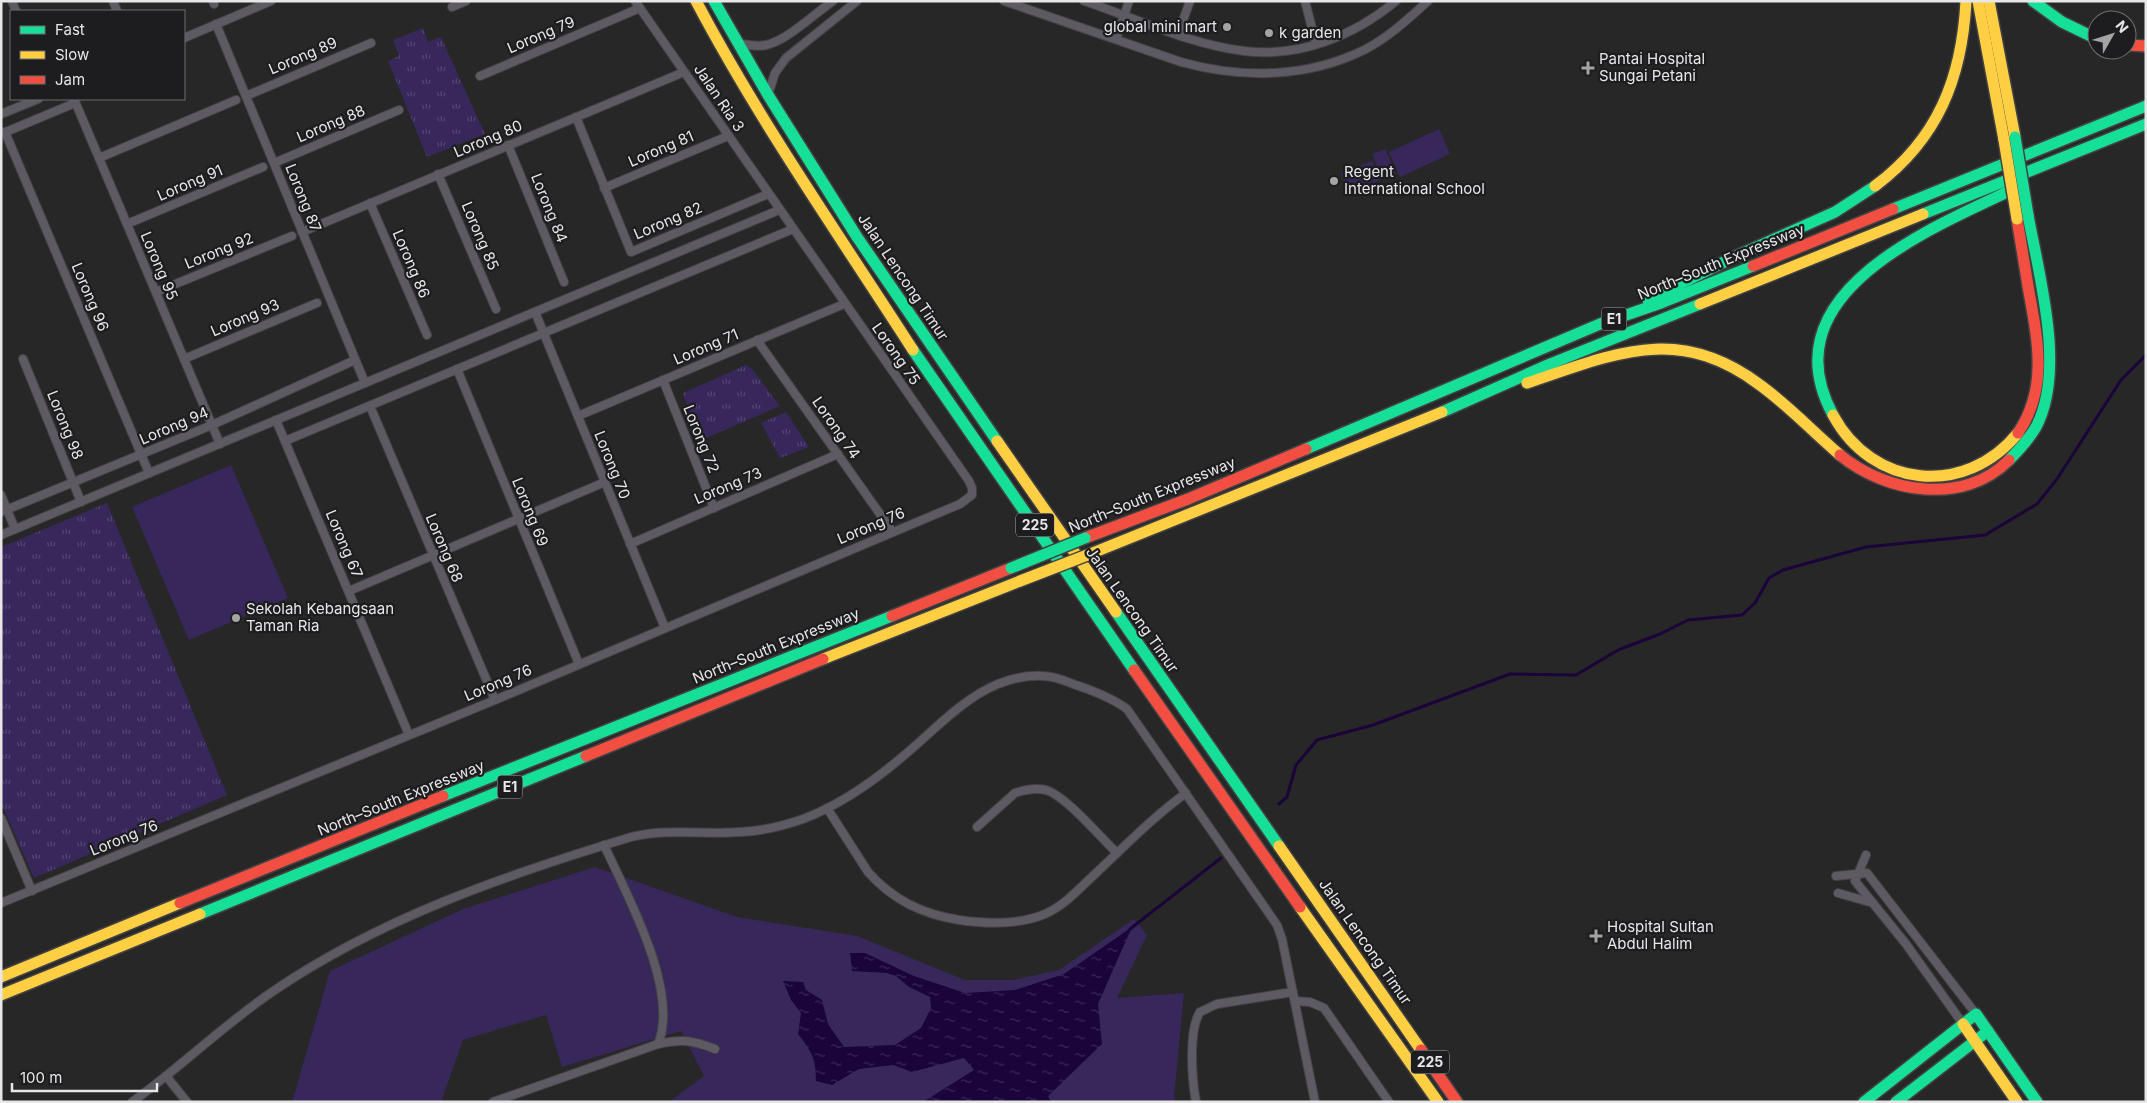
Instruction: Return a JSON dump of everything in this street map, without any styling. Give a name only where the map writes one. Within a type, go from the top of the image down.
[{"type":"main road","name":"Jalan Lencong Timur","points":[[696,1],[729,63],[918,357],[1171,724],[1438,1102]]},
{"type":"main road","name":"Jalan Lencong Timur","points":[[714,1],[768,95],[857,237],[1457,1102]]},
{"type":"main road","points":[[1600,324],[1739,254],[1840,209],[1858,199],[1891,174],[1917,147],[1941,110],[1951,88],[1962,46],[1966,1]]},
{"type":"main road","points":[[1466,402],[1608,357],[1649,349],[1687,350],[1739,369],[1778,400],[1840,455],[1877,478],[1906,487],[1933,490],[1954,489],[1970,484],[2000,468],[2016,454],[2036,427],[2044,410],[2050,384],[2051,355],[2046,315],[2004,140],[1978,1]]},
{"type":"main road","points":[[1989,1],[2015,137],[2023,217],[2036,333],[2039,372],[2034,402],[2020,431],[2010,443],[1992,458],[1960,474],[1916,478],[1886,469],[1861,454],[1841,432],[1826,405],[1821,390],[1818,365],[1822,336],[1828,318],[1838,302],[1865,272],[1899,247],[2123,133]]},
{"type":"main road","points":[[2034,1],[2062,22],[2087,34]]},
{"type":"main road","name":"North–South Expressway","points":[[1,977],[1085,538],[1188,499],[1600,324],[1661,303],[2146,106]]},
{"type":"main road","name":"North–South Expressway","points":[[1,995],[294,877],[793,670],[1090,554],[1466,402],[1550,364],[2146,124]]},
{"type":"main road","points":[[1864,1102],[1976,1014],[2037,1102]]},
{"type":"main road","points":[[1963,1024],[2017,1102]]},
{"type":"main road","points":[[1896,1102],[1988,1031]]},
{"type":"street","points":[[185,38],[271,1]]},
{"type":"street","points":[[452,7],[466,1]]},
{"type":"street","points":[[738,44],[757,46],[773,42],[833,1]]},
{"type":"street","points":[[768,95],[775,73],[786,58],[857,1]]},
{"type":"street","points":[[1004,1],[1182,62],[1245,74],[1280,73],[1324,65],[1365,50],[1404,23],[1428,1]]},
{"type":"street","points":[[1084,1],[1178,34],[1245,51],[1280,50],[1333,39],[1362,26],[1396,1]]},
{"type":"street","points":[[1116,39],[1129,1]]},
{"type":"street","points":[[1178,34],[1190,1]]},
{"type":"street","points":[[1305,1],[1316,44]]},
{"type":"street","name":"Jalan Ria 3","points":[[637,5],[793,229]]},
{"type":"street","name":"Lorong 79","points":[[480,76],[637,5]]},
{"type":"street","name":"Lorong 87","points":[[216,24],[365,383]]},
{"type":"street","name":"Lorong 89","points":[[246,96],[371,42]]},
{"type":"street","name":"Lorong 80","points":[[302,232],[684,72]]},
{"type":"street","points":[[1,114],[36,100]]},
{"type":"street","points":[[99,158],[236,100]]},
{"type":"street","points":[[3,133],[74,101]]},
{"type":"street","name":"Lorong 95","points":[[74,101],[220,444]]},
{"type":"street","name":"Lorong 88","points":[[274,163],[399,110]]},
{"type":"street","name":"Lorong 82","points":[[576,117],[630,252],[768,194]]},
{"type":"street","name":"Lorong 96","points":[[3,133],[149,473]]},
{"type":"street","name":"Lorong 81","points":[[604,188],[728,136]]},
{"type":"street","name":"Lorong 84","points":[[508,145],[564,282]]},
{"type":"street","name":"Lorong 91","points":[[127,224],[264,167]]},
{"type":"street","name":"Lorong 85","points":[[438,174],[496,309]]},
{"type":"street","name":"Lorong 86","points":[[370,203],[427,335]]},
{"type":"street","points":[[1,535],[779,210]]},
{"type":"street","points":[[285,441],[793,229]]},
{"type":"street","name":"Lorong 75","points":[[793,229],[968,481],[972,488],[972,495]]},
{"type":"street","name":"Lorong 92","points":[[156,292],[292,236]]},
{"type":"street","name":"Lorong 93","points":[[184,359],[317,303]]},
{"type":"street","name":"Lorong 71","points":[[578,416],[844,304]]},
{"type":"street","name":"Lorong 70","points":[[535,312],[665,628]]},
{"type":"street","name":"Lorong 74","points":[[757,340],[892,532]]},
{"type":"street","name":"Lorong 98","points":[[22,359],[81,502]]},
{"type":"street","name":"Lorong 94","points":[[4,511],[212,425],[355,360]]},
{"type":"street","name":"Lorong 69","points":[[457,369],[579,664]]},
{"type":"street","name":"Lorong 72","points":[[663,380],[714,508]]},
{"type":"street","name":"Lorong 68","points":[[370,406],[495,700]]},
{"type":"street","name":"Lorong 67","points":[[276,420],[409,735]]},
{"type":"street","name":"Lorong 73","points":[[630,544],[838,454]]},
{"type":"street","points":[[349,591],[433,557],[605,482]]},
{"type":"street","points":[[1,495],[4,511],[16,529]]},
{"type":"street","name":"Lorong 76","points":[[1,903],[495,700],[960,504],[972,495]]},
{"type":"street","points":[[132,1102],[213,1036],[272,992],[368,934],[483,886],[648,832],[740,833],[771,828],[803,818],[827,808],[854,793],[884,772],[974,696],[1013,679],[1043,676],[1053,677],[1082,686],[1114,699],[1127,709],[1280,932],[1315,1102]]},
{"type":"street","points":[[978,827],[1015,793],[1022,790],[1046,790],[1063,800],[1117,854]]},
{"type":"street","points":[[827,808],[846,841],[876,880],[904,902],[935,916],[972,922],[999,923],[1044,914],[1066,901],[1140,830],[1186,793]]},
{"type":"street","points":[[1,818],[32,891]]},
{"type":"street","points":[[604,845],[637,918],[659,982],[664,1024],[658,1044]]},
{"type":"street","points":[[1866,855],[1855,881],[1906,944],[1963,1024]]},
{"type":"street","points":[[1836,876],[1867,873],[1976,1014]]},
{"type":"street","points":[[1838,893],[1873,903]]},
{"type":"street","points":[[1196,1102],[1193,1027],[1200,1012],[1217,1004],[1293,992]]},
{"type":"street","points":[[1295,1001],[1310,1002],[1324,1008],[1389,1102]]},
{"type":"street","points":[[493,1102],[658,1044],[679,1040],[693,1041],[715,1049]]},
{"type":"street","points":[[166,1076],[187,1102]]},
{"type":"green space","points":[[423,28],[428,42],[441,37],[485,134],[427,157],[388,61],[399,56],[393,40]]},
{"type":"green space","points":[[1439,129],[1450,154],[1400,177],[1389,152]]},
{"type":"green space","points":[[1385,149],[1396,174],[1383,180],[1372,154]]},
{"type":"green space","points":[[1372,161],[1381,180],[1350,194],[1341,174]]},
{"type":"green space","points":[[746,365],[752,369],[780,406],[699,441],[683,393]]},
{"type":"green space","points":[[786,412],[809,447],[780,458],[761,423]]},
{"type":"green space","points":[[231,465],[288,598],[189,640],[132,507]]},
{"type":"green space","points":[[107,503],[227,795],[34,878],[1,803],[1,547]]},
{"type":"green space","points":[[595,867],[737,917],[857,936],[965,980],[1012,980],[1059,970],[1134,919],[1147,935],[1117,998],[1184,993],[1174,1097],[1176,1102],[669,1102],[704,1076],[681,1031],[562,1067],[546,1015],[463,1040],[441,1102],[292,1102],[330,971],[463,909]]},
{"type":"water","points":[[1132,927],[1098,1004],[1102,1044],[1048,1096],[1051,1102],[923,1102],[974,1070],[964,1058],[912,1072],[893,1065],[859,1069],[832,1085],[816,1081],[812,1056],[798,1034],[801,1013],[791,1000],[783,981],[803,982],[806,990],[822,1000],[828,1024],[844,1047],[895,1045],[921,1028],[931,1008],[930,997],[909,987],[896,976],[887,973],[852,971],[850,953],[865,953],[914,976],[965,993],[1015,990],[1064,974]]},
{"type":"waterway","points":[[1279,804],[1287,797],[1296,765],[1317,740],[1373,725],[1510,674],[1576,675],[1618,650],[1660,634],[1688,620],[1742,615],[1755,603],[1769,578],[1783,570],[1866,547],[1985,535],[2037,504],[2057,479],[2121,380],[2146,355]]},
{"type":"waterway","points":[[1130,929],[1221,858]]},
{"type":"traffic: fast","points":[[714,1],[768,95],[857,237],[997,441]]},
{"type":"traffic: fast","points":[[2033,1],[2062,22],[2087,34]]},
{"type":"traffic: fast","points":[[1893,209],[2146,106]]},
{"type":"traffic: fast","points":[[1923,214],[2146,124]]},
{"type":"traffic: fast","points":[[2015,137],[2028,215]]},
{"type":"traffic: fast","points":[[1833,415],[1818,371],[1822,333],[1841,299],[1870,269],[1907,243],[1947,221],[2022,185]]},
{"type":"traffic: fast","points":[[1648,300],[1732,258],[1835,212],[1875,186]]},
{"type":"traffic: fast","points":[[2009,460],[2036,427],[2045,404],[2049,378],[2050,351],[2047,322],[2028,215]]},
{"type":"traffic: fast","points":[[1306,449],[1600,324],[1661,303],[1753,266]]},
{"type":"traffic: fast","points":[[1442,412],[1550,364],[1700,304]]},
{"type":"traffic: fast","points":[[913,350],[1134,670]]},
{"type":"traffic: fast","points":[[1011,568],[1085,538]]},
{"type":"traffic: fast","points":[[1116,612],[1279,846]]},
{"type":"traffic: fast","points":[[443,796],[892,616]]},
{"type":"traffic: fast","points":[[200,914],[586,756]]},
{"type":"traffic: fast","points":[[1864,1102],[1976,1014],[2037,1102]]},
{"type":"traffic: fast","points":[[1896,1102],[1988,1031]]},
{"type":"traffic: slow","points":[[696,1],[773,134],[913,350]]},
{"type":"traffic: slow","points":[[1875,186],[1897,168],[1915,148],[1943,105],[1959,56],[1964,29],[1966,1]]},
{"type":"traffic: slow","points":[[1978,1],[2004,140]]},
{"type":"traffic: slow","points":[[1989,1],[2015,137]]},
{"type":"traffic: slow","points":[[2004,140],[2017,219]]},
{"type":"traffic: slow","points":[[1700,304],[1923,214]]},
{"type":"traffic: slow","points":[[1527,383],[1589,362],[1645,350],[1673,349],[1701,354],[1730,366],[1760,385],[1840,455]]},
{"type":"traffic: slow","points":[[1090,554],[1442,412]]},
{"type":"traffic: slow","points":[[1833,415],[1850,439],[1871,458],[1895,470],[1920,476],[1946,475],[1972,468],[1996,454],[2018,433]]},
{"type":"traffic: slow","points":[[997,441],[1116,612]]},
{"type":"traffic: slow","points":[[1020,581],[1090,554]]},
{"type":"traffic: slow","points":[[823,659],[1020,581]]},
{"type":"traffic: slow","points":[[1279,846],[1421,1050]]},
{"type":"traffic: slow","points":[[1,977],[180,903]]},
{"type":"traffic: slow","points":[[1300,907],[1438,1102]]},
{"type":"traffic: slow","points":[[1,995],[200,914]]},
{"type":"traffic: slow","points":[[1963,1024],[2017,1102]]},
{"type":"traffic: jam","points":[[2137,46],[2146,46]]},
{"type":"traffic: jam","points":[[1753,266],[1893,209]]},
{"type":"traffic: jam","points":[[2017,219],[2035,329],[2038,364],[2034,399],[2018,433]]},
{"type":"traffic: jam","points":[[1085,538],[1188,499],[1306,449]]},
{"type":"traffic: jam","points":[[1840,455],[1859,468],[1879,478],[1925,489],[1948,489],[1970,484],[1991,475],[2009,460]]},
{"type":"traffic: jam","points":[[892,616],[1011,568]]},
{"type":"traffic: jam","points":[[586,756],[823,659]]},
{"type":"traffic: jam","points":[[1134,670],[1300,907]]},
{"type":"traffic: jam","points":[[180,903],[443,796]]},
{"type":"traffic: jam","points":[[1421,1050],[1457,1102]]},
{"type":"place","name":"global mini mart","points":[[1227,27]]},
{"type":"place","name":"k garden","points":[[1269,33]]},
{"type":"place","name":"Pantai Hospital Sungai Petani","points":[[1588,68]]},
{"type":"place","name":"Regent International School","points":[[1334,181]]},
{"type":"place","name":"Sekolah Kebangsaan Taman Ria","points":[[236,618]]},
{"type":"place","name":"Hospital Sultan Abdul Halim","points":[[1596,936]]}]
